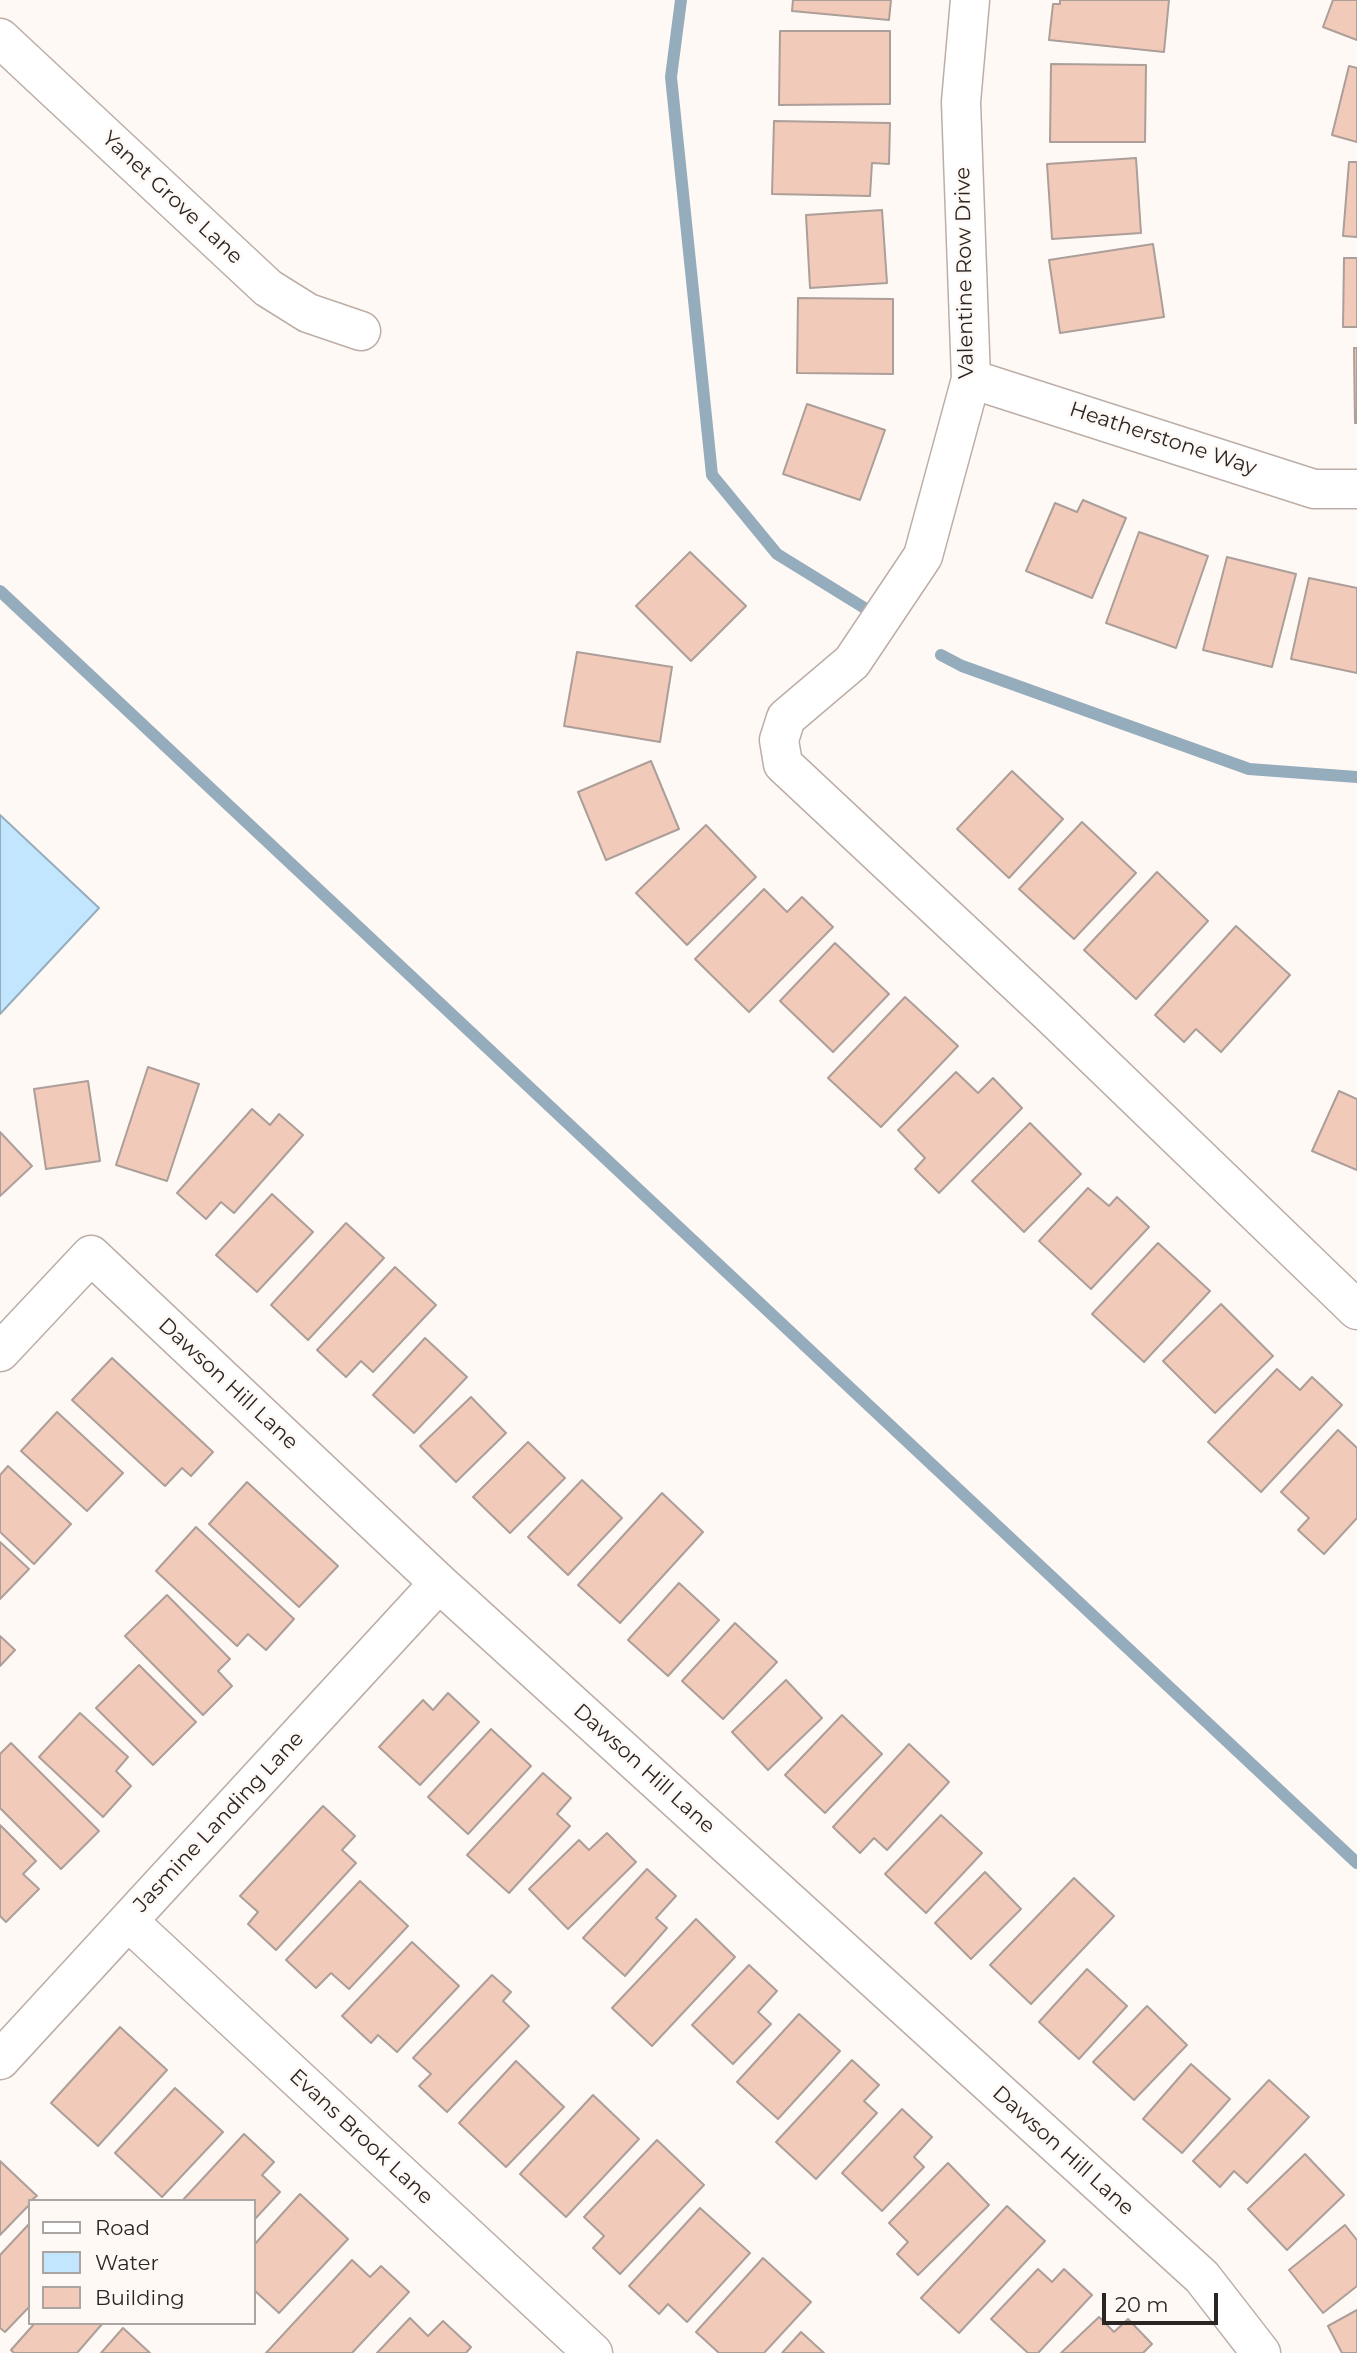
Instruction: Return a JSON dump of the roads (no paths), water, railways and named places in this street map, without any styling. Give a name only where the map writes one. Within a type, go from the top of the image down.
[{"type":"street","name":"Valentine Row Drive","points":[[970,0],[961,102],[971,379],[923,556],[852,662],[786,719],[779,740],[783,764],[1049,1014],[1357,1310]]},
{"type":"street","name":"Yanet Grove Lane","points":[[0,38],[268,288],[308,313],[360,331]]},
{"type":"street","name":"Heatherstone Way","points":[[971,379],[1314,488],[1357,489]]},
{"type":"street","name":"Dawson Hill Lane","points":[[0,1352],[91,1255],[439,1583],[1202,2277],[1261,2353]]},
{"type":"street","name":"Jasmine Landing Lane","points":[[0,2060],[439,1583]]},
{"type":"street","name":"Evans Brook Lane","points":[[128,1921],[593,2353]]},
{"type":"water","points":[[0,815],[99,908],[0,1014]]},
{"type":"waterway","points":[[681,0],[671,77],[712,475],[777,554],[871,612]]},
{"type":"waterway","points":[[0,591],[1357,1863]]},
{"type":"waterway","points":[[941,655],[962,666],[1249,769],[1357,777]]}]
